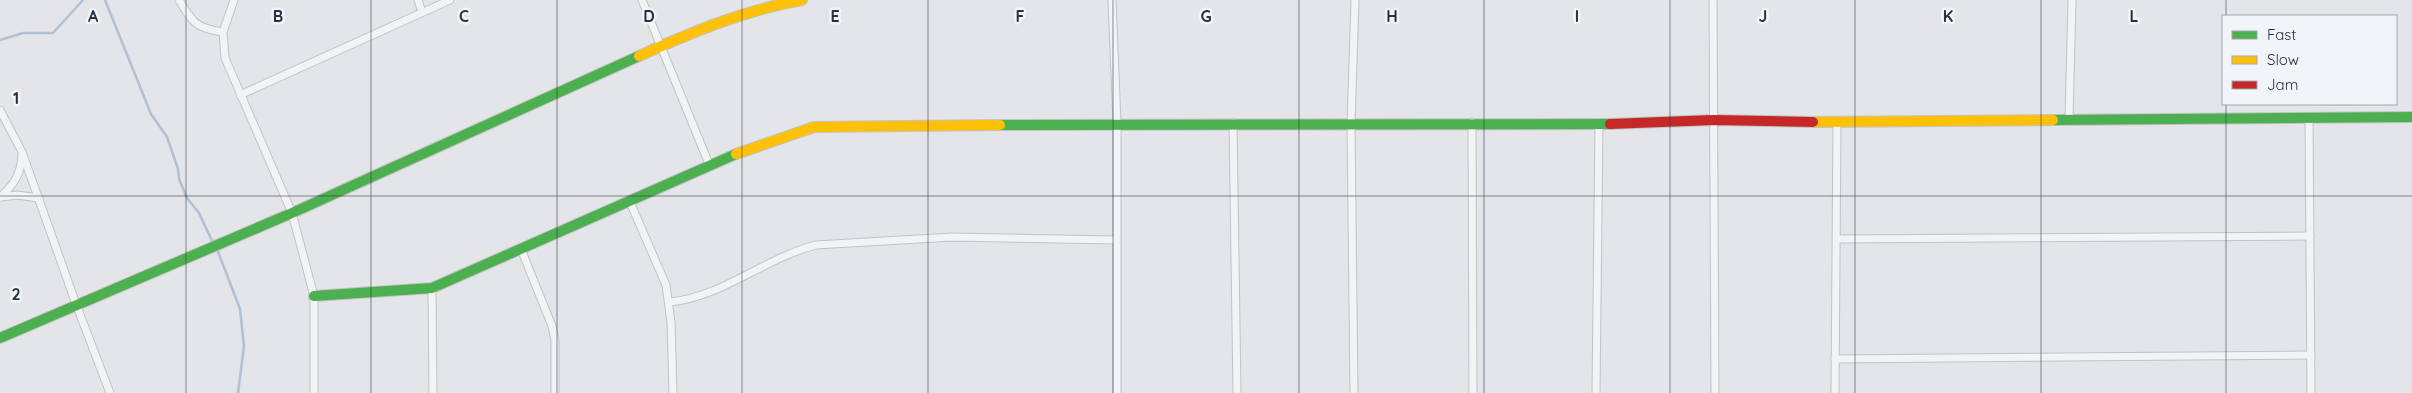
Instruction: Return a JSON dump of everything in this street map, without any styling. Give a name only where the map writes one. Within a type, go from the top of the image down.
[{"type":"street","points":[[180,0],[193,22],[199,27],[223,32]]},
{"type":"street","points":[[234,0],[223,32],[222,44],[225,58],[240,95],[292,213],[314,296],[314,393]]},
{"type":"street","points":[[418,0],[422,12]]},
{"type":"street","points":[[240,95],[450,0]]},
{"type":"street","points":[[642,0],[709,164]]},
{"type":"street","points":[[0,338],[292,213],[661,46],[737,15],[768,6],[802,0]]},
{"type":"street","points":[[1112,0],[1117,123],[1117,393]]},
{"type":"street","points":[[1354,393],[1351,124],[1355,0]]},
{"type":"street","points":[[1713,0],[1715,393]]},
{"type":"street","points":[[2069,119],[2072,0]]},
{"type":"street","points":[[0,110],[22,152],[110,393]]},
{"type":"street","points":[[314,296],[432,288],[630,202],[709,164],[789,134],[814,127],[1117,123],[1351,124],[1472,122],[1599,124],[1713,120],[1837,122],[2412,116]]},
{"type":"street","points":[[2309,118],[2311,393]]},
{"type":"street","points":[[1472,122],[1473,393]]},
{"type":"street","points":[[1835,393],[1837,122]]},
{"type":"street","points":[[1233,123],[1236,393]]},
{"type":"street","points":[[1596,393],[1599,124]]},
{"type":"street","points":[[0,197],[12,187],[19,176],[22,152]]},
{"type":"street","points":[[0,197],[17,195],[39,198]]},
{"type":"street","points":[[630,202],[666,285],[670,302],[673,393]]},
{"type":"street","points":[[1837,239],[2310,236]]},
{"type":"street","points":[[670,302],[686,300],[709,292],[794,252],[816,245],[952,237],[1116,240]]},
{"type":"street","points":[[521,248],[552,326],[555,340],[554,393]]},
{"type":"street","points":[[432,288],[433,393]]},
{"type":"street","points":[[1835,359],[2311,355]]},
{"type":"waterway","points":[[0,40],[23,33],[53,33],[83,0]]},
{"type":"waterway","points":[[105,0],[151,114],[167,137],[178,169],[179,179],[187,198],[199,213],[214,245]]},
{"type":"waterway","points":[[217,249],[240,309],[244,346],[238,393]]},
{"type":"traffic: fast","points":[[0,338],[292,213],[639,56]]},
{"type":"traffic: fast","points":[[2053,120],[2412,117]]},
{"type":"traffic: fast","points":[[1000,125],[1610,124]]},
{"type":"traffic: fast","points":[[314,296],[432,288],[736,154]]},
{"type":"traffic: slow","points":[[639,56],[739,16],[802,0]]},
{"type":"traffic: slow","points":[[1813,122],[2053,120]]},
{"type":"traffic: slow","points":[[736,154],[814,127],[1000,125]]},
{"type":"traffic: jam","points":[[1610,124],[1713,120],[1813,122]]}]
